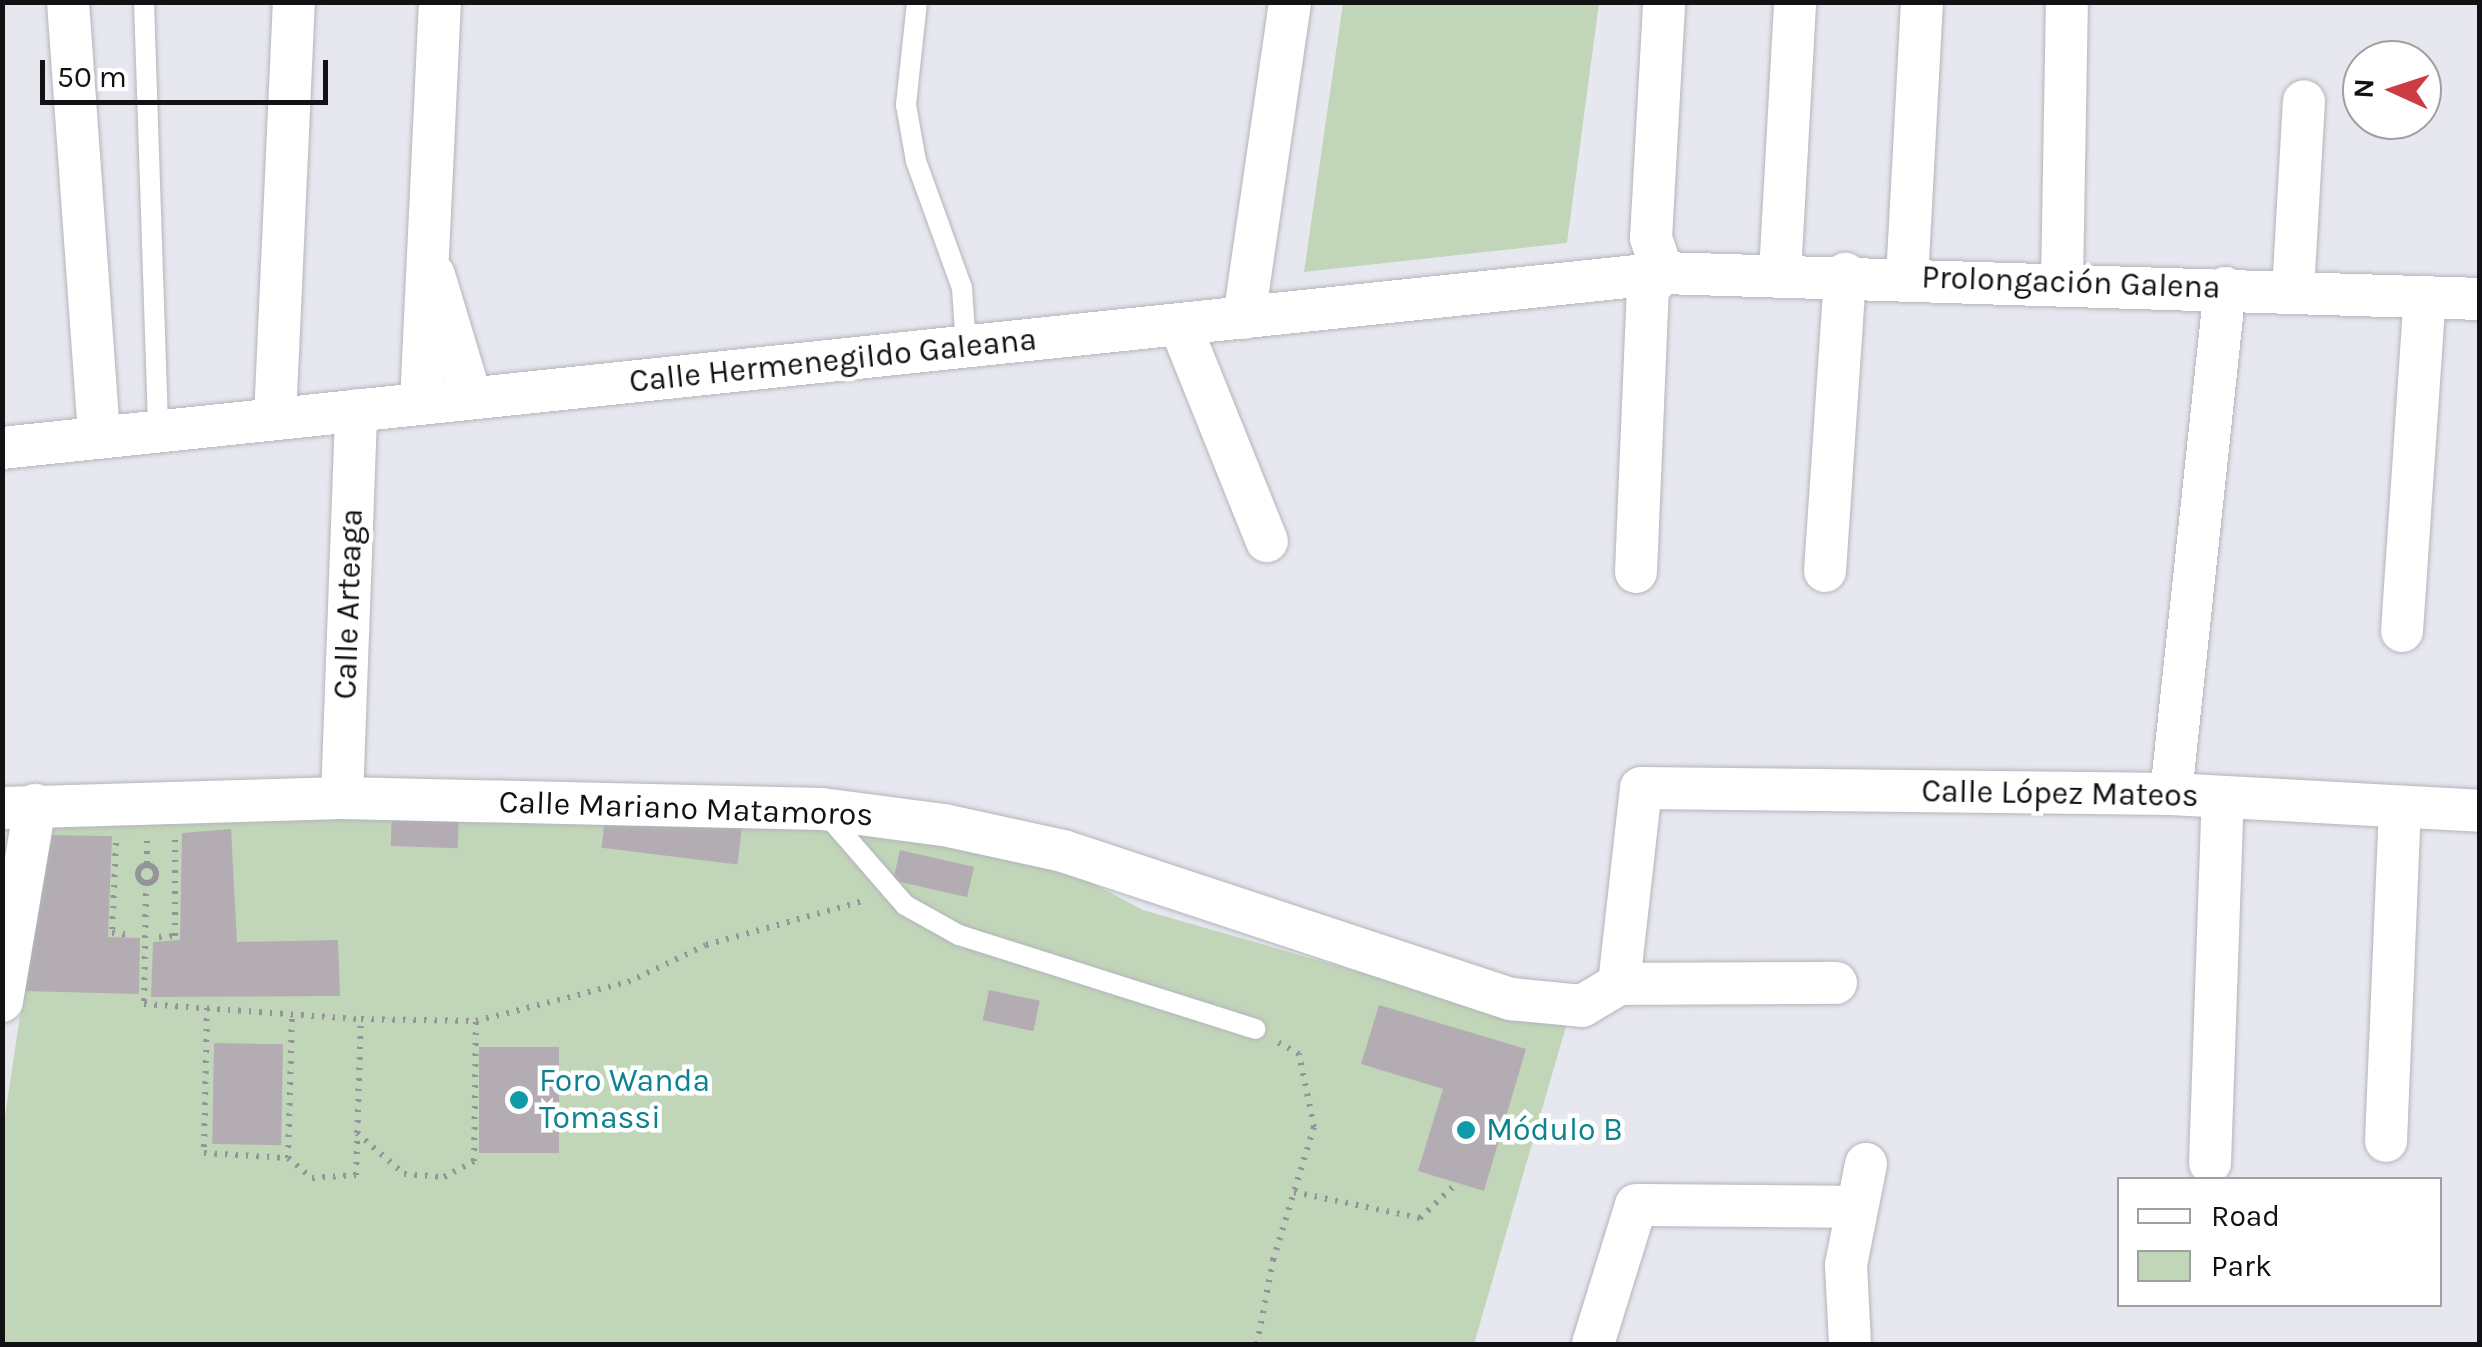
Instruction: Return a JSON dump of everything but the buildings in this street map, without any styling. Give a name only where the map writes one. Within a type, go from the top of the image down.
[{"type":"street","points":[[68,2],[99,438]]},
{"type":"street","points":[[276,418],[294,2]]},
{"type":"street","points":[[420,403],[440,2]]},
{"type":"street","points":[[1244,318],[1290,2]]},
{"type":"street","points":[[1636,572],[1648,288],[1663,273],[1650,238],[1664,2]]},
{"type":"street","points":[[1780,273],[1795,2]]},
{"type":"street","points":[[1907,279],[1922,2]]},
{"type":"street","points":[[2062,283],[2068,2]]},
{"type":"street","points":[[2293,291],[2304,101]]},
{"type":"street","points":[[429,261],[471,398]]},
{"type":"street","name":"Calle Hermenegildo Galeana","points":[[2,448],[1663,273]]},
{"type":"street","name":"Prolongación Galena","points":[[1663,273],[1845,274],[2480,299]]},
{"type":"street","points":[[1826,571],[1845,274]]},
{"type":"street","points":[[2172,794],[2226,288]]},
{"type":"street","points":[[2402,631],[2425,297]]},
{"type":"street","points":[[1180,324],[1268,541]]},
{"type":"street","name":"Calle Arteaga","points":[[342,798],[356,410]]},
{"type":"street","name":"Calle López Mateos","points":[[1618,984],[1641,788],[2172,794],[2480,811]]},
{"type":"street","name":"Calle Mariano Matamoros","points":[[19,806],[342,798],[822,809],[944,825],[1063,851],[1511,998],[1582,1006],[1618,984]]},
{"type":"street","points":[[2210,1163],[2223,798]]},
{"type":"street","points":[[2,1002],[19,806]]},
{"type":"street","points":[[2386,1141],[2400,809]]},
{"type":"street","points":[[1618,984],[1836,983]]},
{"type":"street","points":[[1850,1344],[1846,1266],[1854,1207],[1866,1164]]},
{"type":"street","points":[[1592,1344],[1636,1205],[1854,1207]]},
{"type":"lane","points":[[144,2],[158,431]]},
{"type":"lane","points":[[917,2],[906,105],[916,161],[962,288],[966,348]]},
{"type":"lane","points":[[822,809],[905,906],[959,935],[1254,1029]]},
{"type":"path","points":[[160,937],[176,936],[170,827]]},
{"type":"path","points":[[119,832],[112,933],[130,935]]},
{"type":"path","points":[[146,883],[144,1004],[476,1021],[628,982],[706,945],[895,892]]},
{"type":"path","points":[[208,1008],[204,1153],[288,1158],[312,1178],[356,1174],[361,1018]]},
{"type":"path","points":[[288,1158],[292,1012]]},
{"type":"path","points":[[357,1133],[404,1174],[444,1178],[474,1161],[476,1021]]},
{"type":"path","points":[[1254,1029],[1299,1054],[1314,1127],[1257,1344]]},
{"type":"path","points":[[1294,1192],[1420,1218],[1457,1183]]},
{"type":"green space","points":[[1343,3],[1599,3],[1567,243],[1304,272]]},
{"type":"green space","points":[[51,807],[685,812],[1041,856],[1143,910],[1513,1016],[1567,1023],[1474,1344],[3,1344],[3,1130]]},
{"type":"place","name":"Foro Wanda Tomassi","points":[[519,1100]]},
{"type":"place","name":"Módulo B","points":[[1466,1130]]}]
